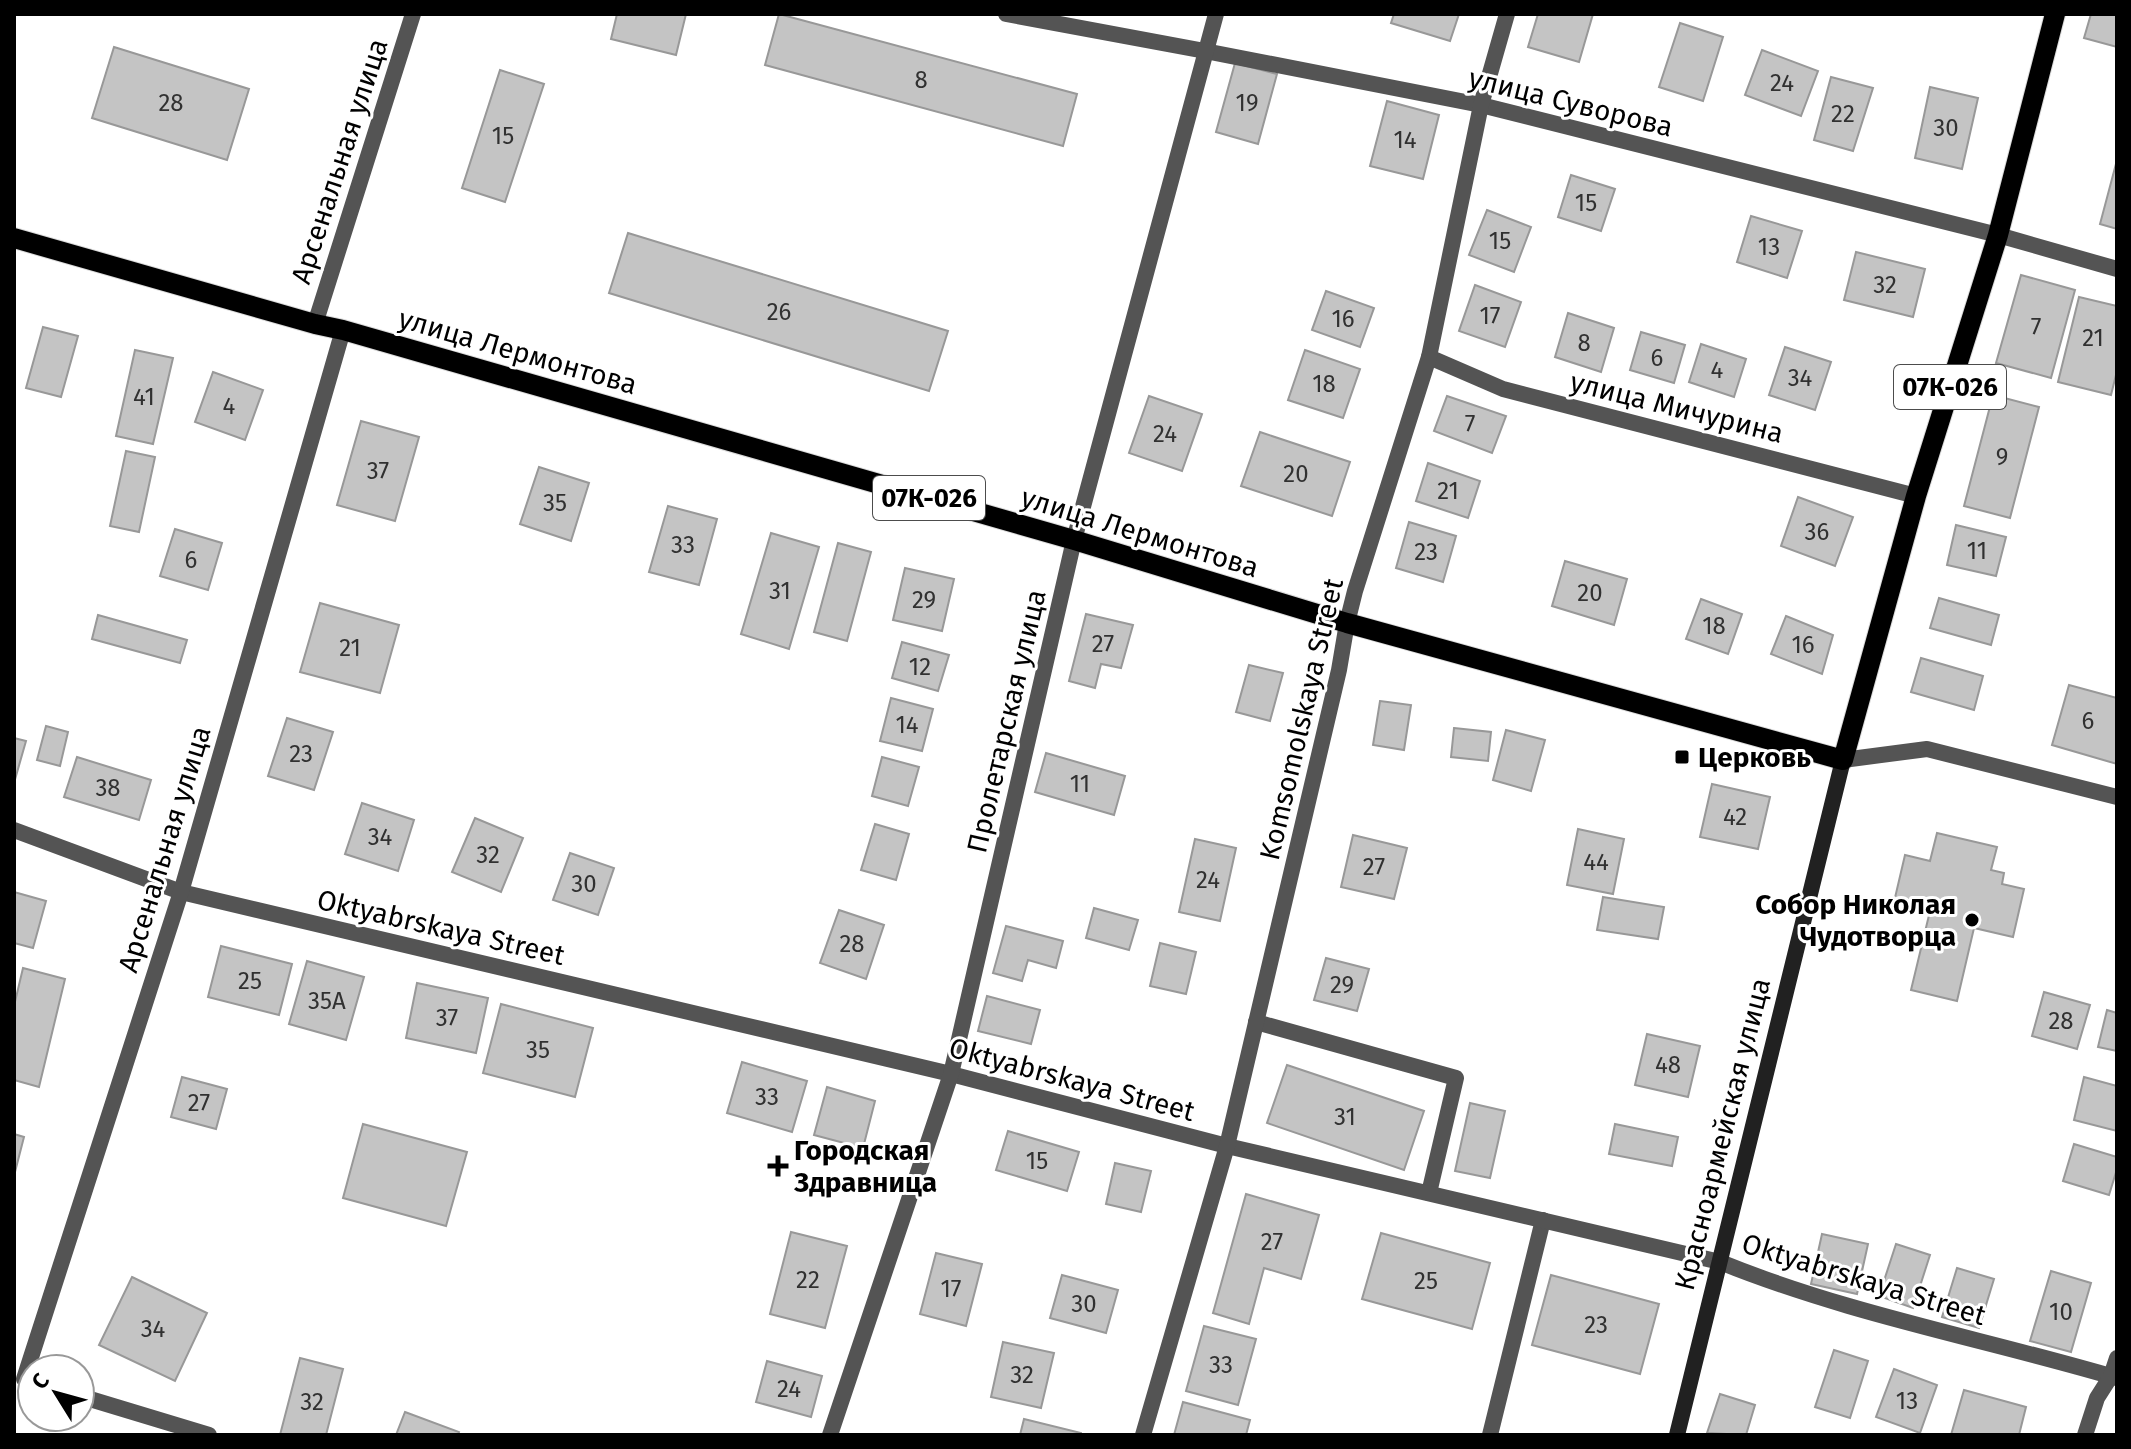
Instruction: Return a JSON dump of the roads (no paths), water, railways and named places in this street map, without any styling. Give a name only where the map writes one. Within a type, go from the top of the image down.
[{"type":"main road","name":"Красноармейская улица","points":[[1843,760],[1916,496],[1998,235],[2055,14]]},
{"type":"main road","name":"улица Лермонтова","points":[[14,238],[1074,540],[1347,623],[1843,760]]},
{"type":"street","name":"Арсенальная улица","points":[[315,324],[413,14]]},
{"type":"street","name":"улица Суворова","points":[[1006,14],[1481,105],[1998,235],[2117,269]]},
{"type":"street","name":"Пролетарская улица","points":[[830,1435],[951,1074],[1074,540],[1216,14]]},
{"type":"street","name":"Komsomolskaya Street","points":[[1143,1435],[1227,1146],[1339,670],[1347,623],[1429,357],[1481,105],[1507,14]]},
{"type":"street","name":"Арсенальная улица","points":[[32,1353],[181,892],[343,330]]},
{"type":"street","name":"улица Мичурина","points":[[1429,357],[1503,389],[1916,496]]},
{"type":"street","name":"улица Лермонтова","points":[[1843,760],[1927,749],[2117,797]]},
{"type":"street","name":"Красноармейская улица","points":[[1677,1435],[1843,760]]},
{"type":"street","name":"Oktyabrskaya Street","points":[[14,830],[181,892],[951,1074],[1227,1146],[1720,1262],[1770,1282],[1855,1309],[2114,1377]]},
{"type":"street","points":[[1256,1022],[1456,1078],[1429,1193]]},
{"type":"street","points":[[1490,1435],[1543,1220]]},
{"type":"street","points":[[2085,1435],[2097,1398],[2114,1377],[2117,1358]]},
{"type":"street","points":[[96,1401],[209,1435]]},
{"type":"place","name":"Церковь","points":[[1682,757]]},
{"type":"place","name":"Собор Николая Чудотворца","points":[[1972,920]]},
{"type":"place","name":"Городская Здравница","points":[[778,1166]]}]
